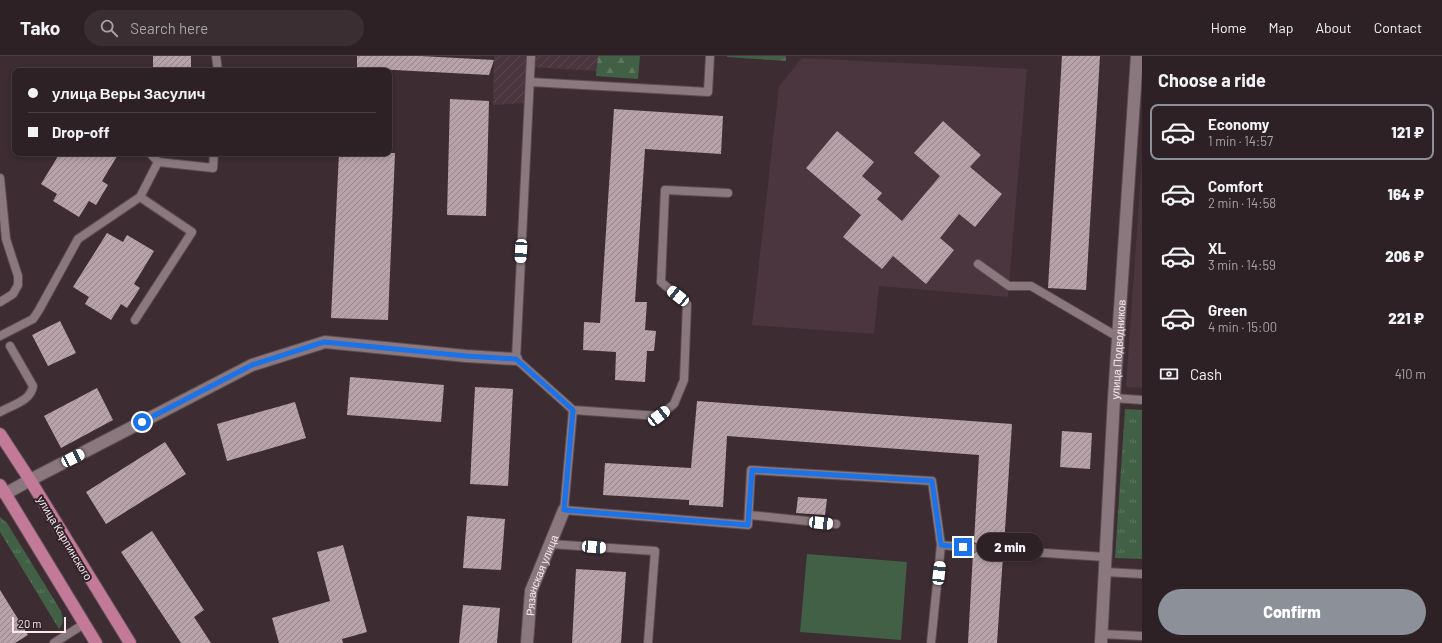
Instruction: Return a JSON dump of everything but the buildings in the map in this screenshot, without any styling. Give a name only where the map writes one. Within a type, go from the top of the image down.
[{"type":"main road","name":"улица Карпинского","points":[[0,434],[130,643]]},
{"type":"main road","points":[[2,492],[96,643]]},
{"type":"street","name":"улица Подводников","points":[[1101,638],[1114,398],[1137,56]]},
{"type":"street","points":[[2,492],[30,480],[252,365],[324,342],[466,356],[516,359]]},
{"type":"street","name":"Рязанская улица","points":[[527,643],[531,590],[564,510]]},
{"type":"lane","points":[[216,56],[218,68]]},
{"type":"lane","points":[[531,56],[516,359],[573,410],[659,416],[674,404],[684,380],[687,304],[661,282],[665,190],[728,194]]},
{"type":"lane","points":[[530,82],[708,92],[710,56]]},
{"type":"lane","points":[[153,156],[158,162],[213,168],[214,156]]},
{"type":"lane","points":[[0,336],[33,319],[78,239],[140,197],[158,162]]},
{"type":"lane","points":[[0,178],[6,239],[18,276],[18,285],[14,294],[0,302]]},
{"type":"lane","points":[[135,320],[192,232],[140,197]]},
{"type":"lane","points":[[978,264],[1009,286],[1031,286],[1118,337]]},
{"type":"lane","points":[[0,412],[25,400],[33,391],[33,386],[10,346]]},
{"type":"lane","points":[[1114,398],[1142,400]]},
{"type":"lane","points":[[573,410],[564,510],[748,525],[752,470],[932,481],[941,545],[931,643]]},
{"type":"lane","points":[[749,515],[836,524]]},
{"type":"lane","points":[[550,544],[655,551],[648,643]]},
{"type":"lane","points":[[941,545],[974,548]]},
{"type":"lane","points":[[1003,550],[1105,557]]},
{"type":"lane","points":[[1104,572],[1142,574]]},
{"type":"lane","points":[[54,643],[84,624]]},
{"type":"lane","points":[[1101,638],[1142,636]]},
{"type":"shaded area","points":[[494,56],[600,56],[599,71],[530,67],[525,103],[493,105]]},
{"type":"shaded area","points":[[802,58],[1027,69],[1008,297],[879,286],[874,334],[752,325],[779,86]]},
{"type":"shaded area","points":[[1142,157],[1142,388],[1126,387]]},
{"type":"green space","points":[[598,56],[640,56],[638,79],[596,76]]},
{"type":"green space","points":[[786,56],[786,61],[727,57]]},
{"type":"green space","points":[[1125,409],[1142,410],[1142,559],[1115,558]]},
{"type":"green space","points":[[0,517],[7,523],[61,611],[63,621],[59,629],[0,532]]},
{"type":"green space","points":[[807,554],[907,562],[901,640],[800,632]]},
{"type":"route","points":[[142,422],[252,365],[324,342],[466,356],[516,359],[573,410],[564,510],[748,525],[752,470],[932,481],[941,545],[963,547]]}]
